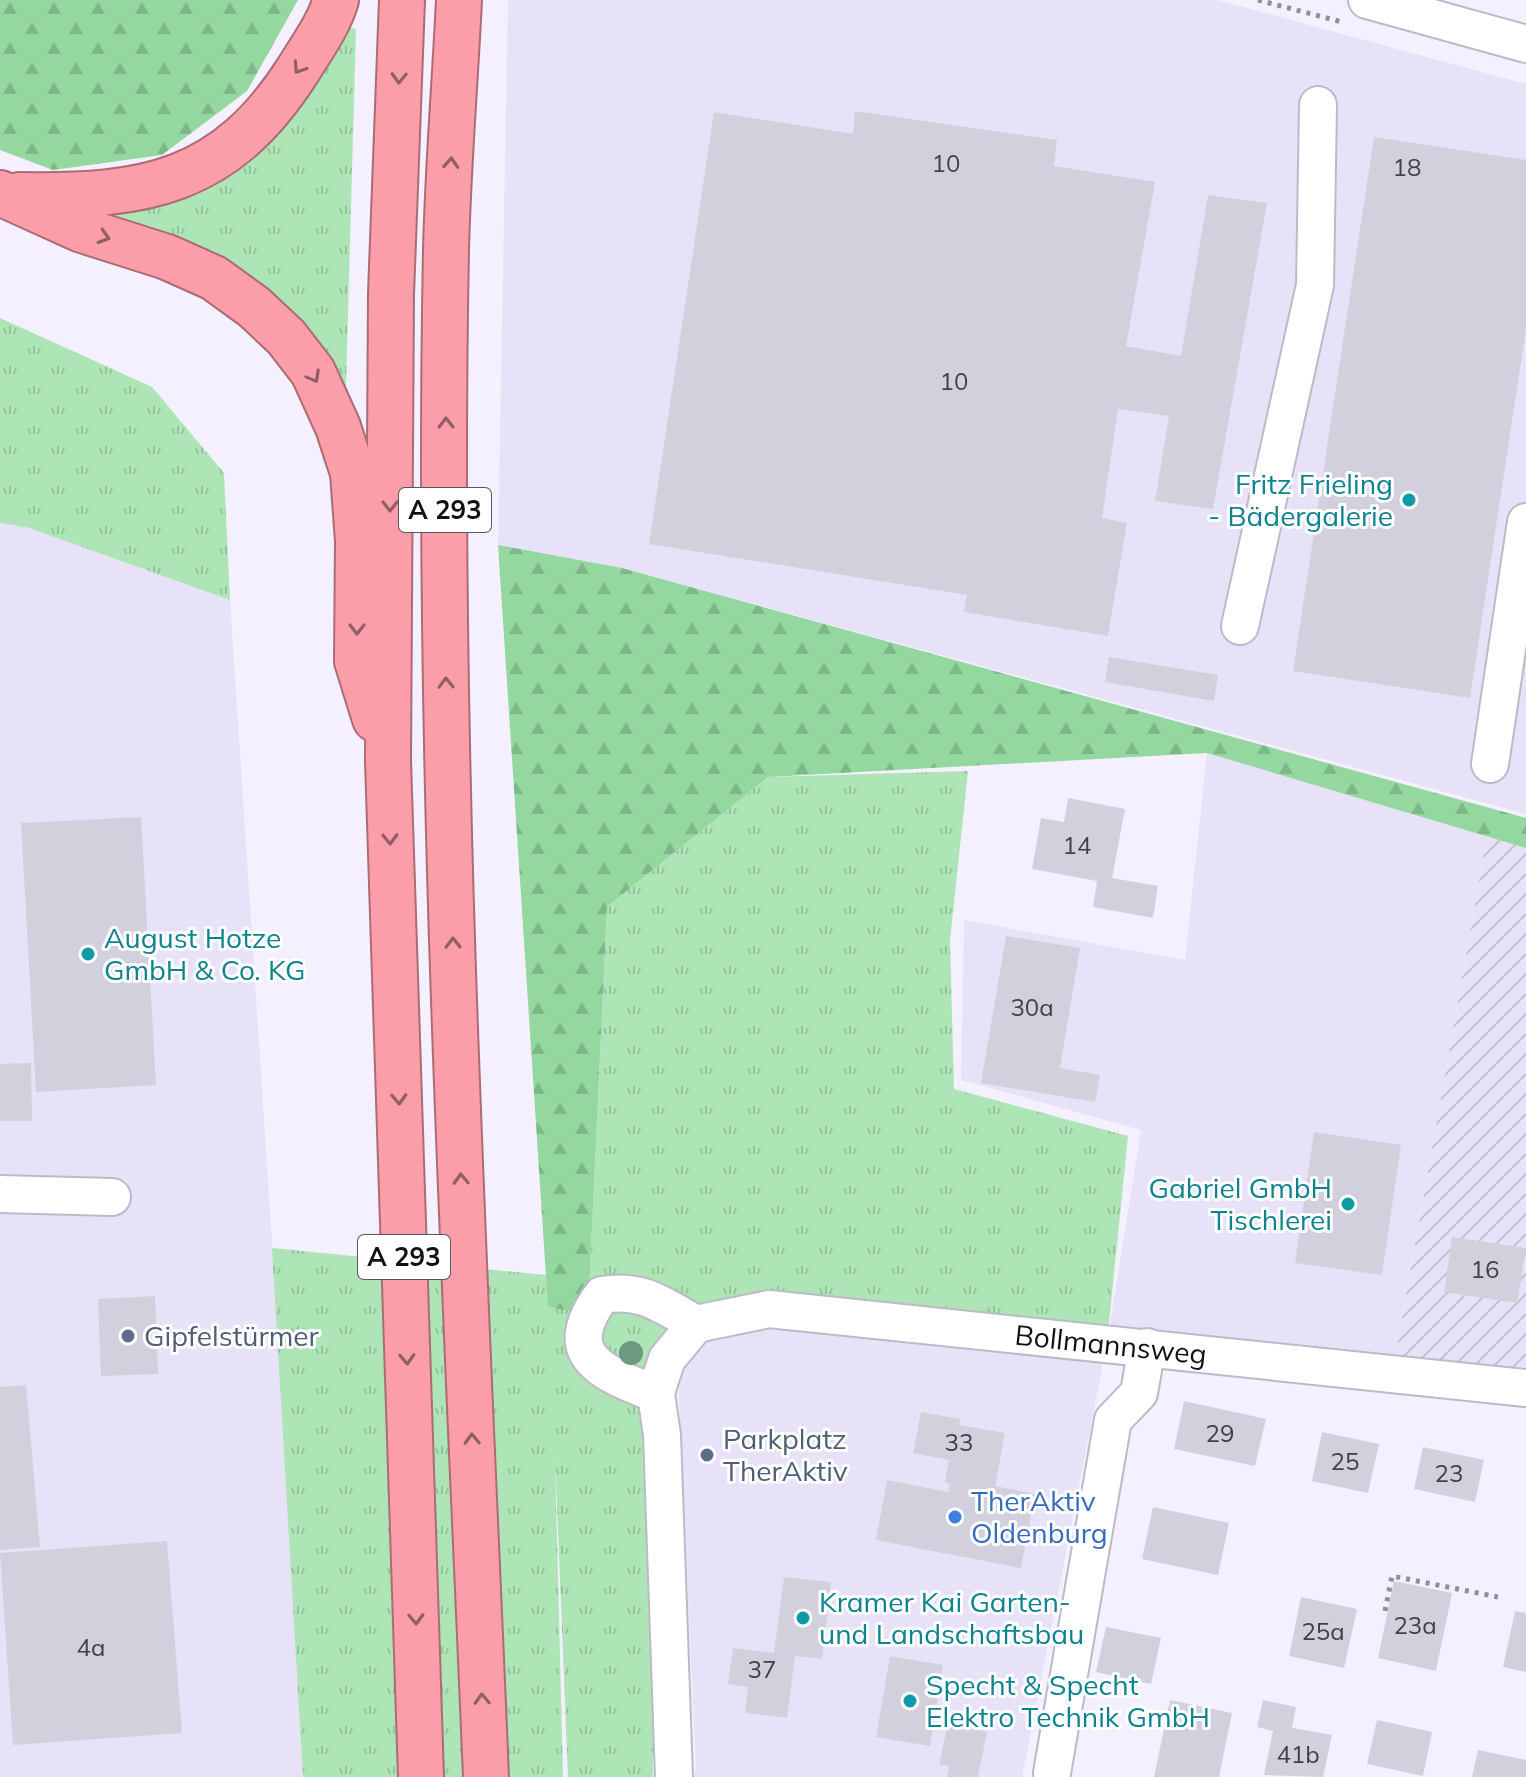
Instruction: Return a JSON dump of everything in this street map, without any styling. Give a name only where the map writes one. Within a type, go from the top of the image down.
[{"type":"highway","points":[[3,194],[90,195],[144,188],[187,174],[225,151],[257,123],[288,85],[330,20],[336,0]]},
{"type":"highway","name":"A 293","points":[[402,0],[391,294],[388,761],[421,1777]]},
{"type":"highway","name":"A 293","points":[[459,0],[446,247],[445,623],[455,1021],[486,1777]]},
{"type":"highway","points":[[3,194],[82,230],[167,257],[214,278],[254,307],[286,337],[313,372],[338,427],[353,473],[358,541],[357,661],[388,761]]},
{"type":"street","points":[[1367,0],[1526,44]]},
{"type":"street","points":[[1240,626],[1315,285],[1318,105]]},
{"type":"street","points":[[1490,764],[1526,522]]},
{"type":"street","points":[[0,1194],[112,1197]]},
{"type":"street","points":[[656,1394],[619,1379],[592,1363],[583,1340],[588,1314],[602,1295],[624,1291],[651,1298],[696,1324],[667,1359],[656,1394],[662,1435],[674,1777]]},
{"type":"street","name":"Bollmannsweg","points":[[696,1324],[769,1309],[1526,1388]]},
{"type":"street","points":[[1052,1773],[1113,1420],[1139,1393],[1147,1347]]},
{"type":"path","points":[[1385,1611],[1392,1576],[1498,1597]]},
{"type":"shaded area","points":[[508,0],[1218,0],[1526,84],[1526,814],[622,568],[498,545]]},
{"type":"shaded area","points":[[0,523],[29,528],[230,600],[307,1777],[0,1777]]},
{"type":"shaded area","points":[[1207,753],[1487,836],[1392,1375],[1107,1343],[1141,1130],[961,1080],[964,920],[1185,960]]},
{"type":"shaded area","points":[[1487,836],[1526,847],[1526,1389],[1392,1375]]},
{"type":"shaded area","points":[[769,1309],[1107,1343],[1022,1777],[693,1777],[696,1769],[678,1374],[707,1329]]},
{"type":"green space","points":[[0,0],[298,0],[247,91],[162,155],[53,170],[0,150]]},
{"type":"green space","points":[[348,27],[356,29],[346,386],[340,388],[294,314],[239,272],[110,222],[112,215],[172,202],[239,167],[303,100]]},
{"type":"green space","points":[[0,318],[152,387],[224,473],[230,600],[29,528],[0,523]]},
{"type":"green space","points":[[498,545],[622,568],[1526,818],[1526,848],[1207,753],[768,777],[607,907],[588,1314],[548,1307]]},
{"type":"green space","points":[[968,771],[950,940],[954,1089],[1128,1136],[1107,1343],[725,1317],[656,1395],[653,1777],[568,1777],[555,1457],[563,1777],[303,1777],[272,1248],[546,1275],[549,1307],[588,1313],[607,907],[768,777]]},
{"type":"building","points":[[855,111],[1057,140],[1054,166],[1155,182],[1126,346],[1181,356],[1208,195],[1267,203],[1213,509],[1155,501],[1169,416],[1118,409],[1102,518],[1127,523],[1108,636],[964,612],[967,595],[649,544],[714,112],[853,134]]},
{"type":"building","name":"Fritz Frieling - Bädergalerie","points":[[1374,137],[1526,160],[1526,329],[1470,698],[1293,671]]},
{"type":"building","points":[[1109,657],[1218,675],[1214,701],[1105,682]]},
{"type":"building","points":[[1068,798],[1125,809],[1112,878],[1158,886],[1153,918],[1093,907],[1097,881],[1032,869],[1041,818],[1064,822]]},
{"type":"building","name":"August Hotze GmbH & Co. KG","points":[[141,817],[156,1085],[36,1092],[21,823]]},
{"type":"building","points":[[1006,936],[1080,948],[1060,1068],[1100,1075],[1095,1102],[981,1083]]},
{"type":"building","points":[[31,1063],[32,1121],[0,1121],[0,1064]]},
{"type":"building","name":"Gabriel GmbH Tischlerei","points":[[1314,1132],[1401,1145],[1382,1275],[1295,1263]]},
{"type":"building","points":[[1452,1237],[1526,1248],[1517,1303],[1444,1292]]},
{"type":"building","name":"Gipfelstürmer","points":[[155,1296],[158,1374],[101,1376],[98,1299]]},
{"type":"building","points":[[26,1385],[40,1547],[0,1550],[0,1387]]},
{"type":"building","points":[[1184,1401],[1266,1419],[1255,1466],[1174,1449]]},
{"type":"building","name":"TherAktiv Oldenburg","points":[[921,1412],[960,1419],[959,1425],[1005,1433],[995,1486],[1035,1494],[1021,1568],[876,1540],[887,1480],[948,1492],[950,1484],[945,1482],[949,1460],[913,1453]]},
{"type":"building","points":[[1322,1432],[1379,1444],[1368,1493],[1312,1481]]},
{"type":"building","points":[[1423,1447],[1484,1460],[1475,1502],[1414,1489]]},
{"type":"building","points":[[1153,1507],[1229,1523],[1218,1575],[1142,1559]]},
{"type":"building","points":[[167,1541],[182,1733],[13,1745],[0,1553]]},
{"type":"building","points":[[784,1577],[831,1582],[822,1659],[795,1656],[787,1718],[745,1713],[748,1687],[728,1684],[733,1648],[774,1653]]},
{"type":"building","points":[[1394,1581],[1452,1593],[1436,1671],[1378,1658]]},
{"type":"building","points":[[1301,1597],[1357,1609],[1344,1668],[1289,1656]]},
{"type":"building","points":[[1515,1611],[1526,1613],[1526,1672],[1503,1667]]},
{"type":"building","points":[[1106,1627],[1161,1638],[1151,1684],[1096,1672]]},
{"type":"building","name":"Specht & Specht Elektro Technik GmbH","points":[[890,1656],[943,1665],[930,1746],[876,1737]]},
{"type":"building","points":[[1170,1700],[1232,1713],[1219,1777],[1154,1777]]},
{"type":"building","points":[[1263,1700],[1296,1707],[1292,1728],[1332,1735],[1323,1777],[1264,1775],[1273,1731],[1257,1727]]},
{"type":"building","points":[[1377,1720],[1432,1732],[1423,1776],[1367,1764]]},
{"type":"building","points":[[948,1723],[987,1732],[978,1777],[947,1777],[949,1766],[939,1765]]},
{"type":"building","points":[[1478,1750],[1526,1760],[1526,1777],[1472,1777]]},
{"type":"place","name":"Fritz Frieling - Bädergalerie","points":[[1409,500]]},
{"type":"place","name":"August Hotze GmbH & Co. KG","points":[[88,954]]},
{"type":"place","name":"Gabriel GmbH Tischlerei","points":[[1348,1204]]},
{"type":"place","name":"Gipfelstürmer","points":[[128,1336]]},
{"type":"place","name":"Parkplatz TherAktiv","points":[[707,1455]]},
{"type":"place","name":"TherAktiv Oldenburg","points":[[955,1517]]},
{"type":"place","name":"Kramer Kai Garten- und Landschaftsbau","points":[[803,1618]]},
{"type":"place","name":"Specht & Specht Elektro Technik GmbH","points":[[910,1701]]}]
